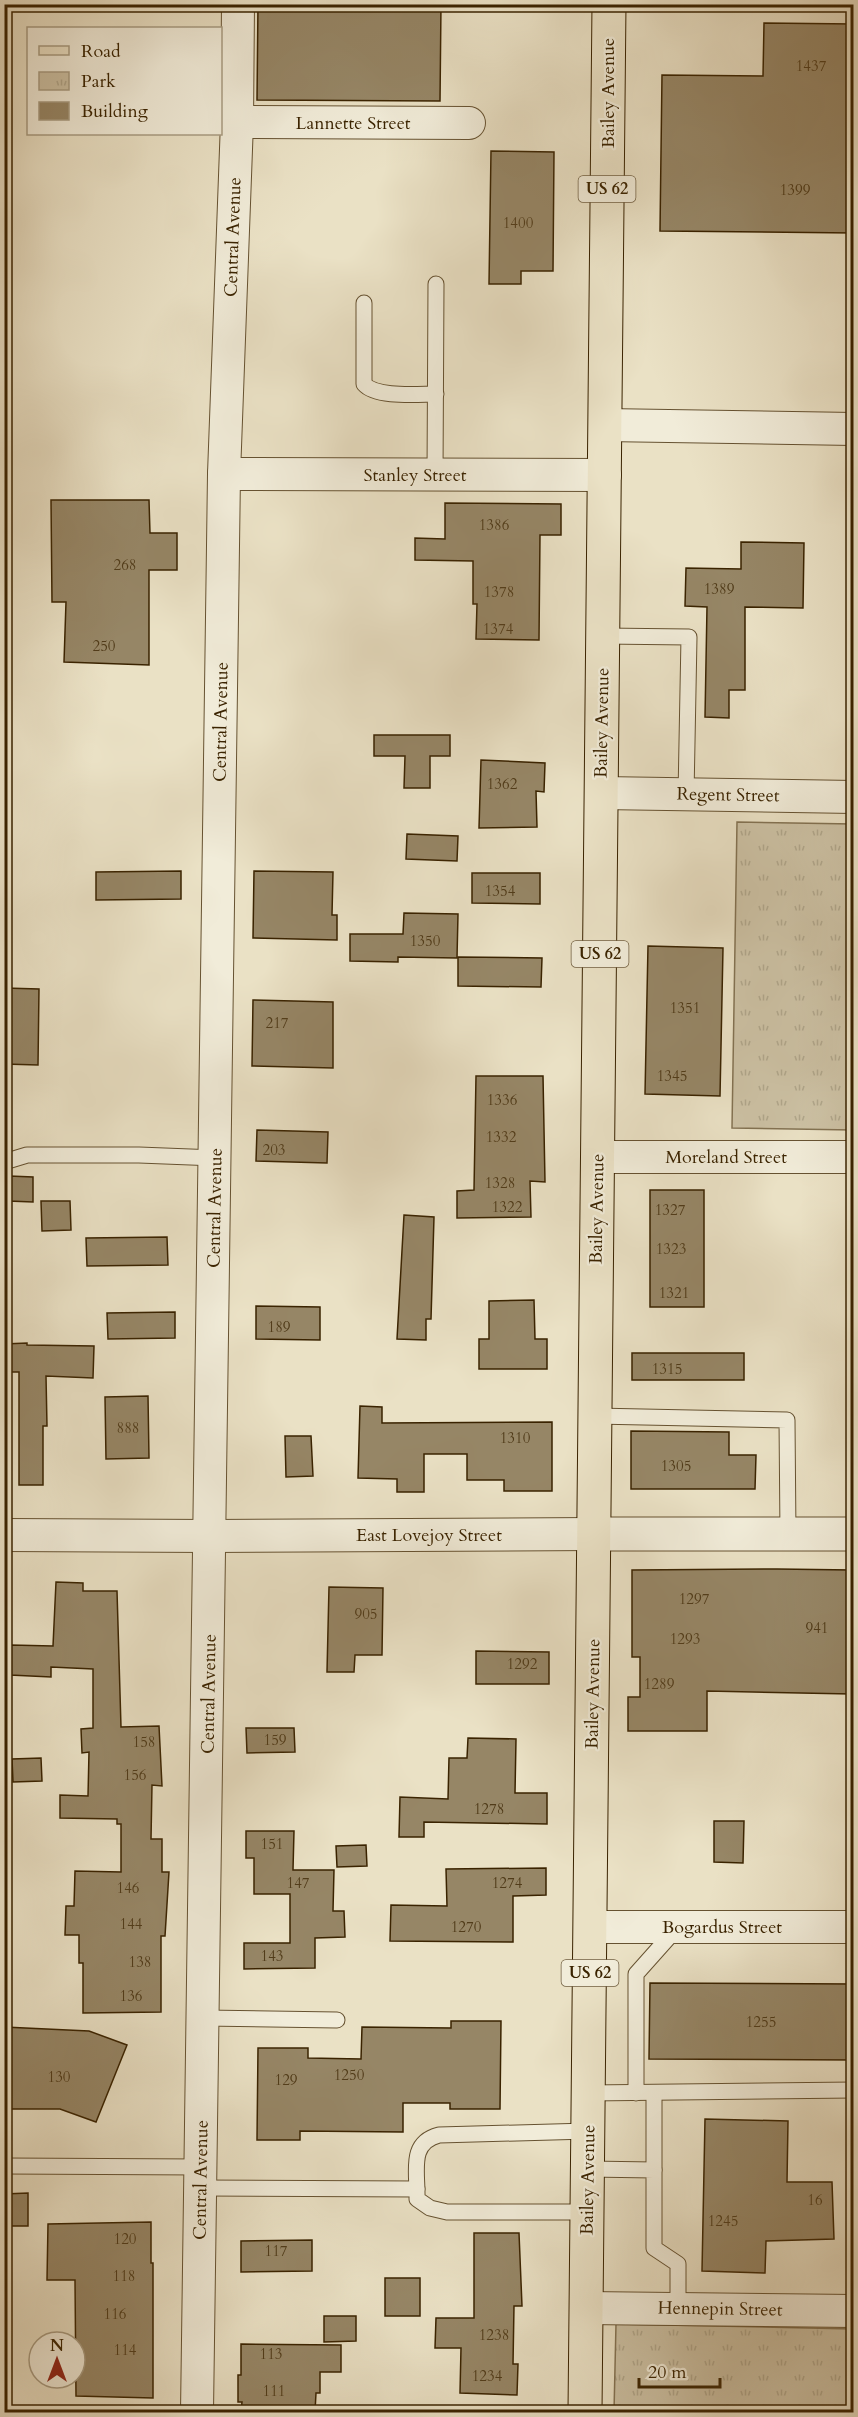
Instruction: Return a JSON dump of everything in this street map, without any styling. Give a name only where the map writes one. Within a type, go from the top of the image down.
[{"type":"main road","name":"Bailey Avenue","points":[[585,2412],[609,4]]},
{"type":"street","name":"Central Avenue","points":[[197,2412],[225,474],[237,122],[238,4]]},
{"type":"street","name":"Lannette Street","points":[[237,122],[469,123]]},
{"type":"street","points":[[605,425],[854,429]]},
{"type":"street","name":"Stanley Street","points":[[225,474],[605,475]]},
{"type":"street","name":"Regent Street","points":[[602,793],[854,797]]},
{"type":"street","name":"Moreland Street","points":[[598,1157],[854,1157]]},
{"type":"street","name":"East Lovejoy Street","points":[[4,1535],[854,1534]]},
{"type":"street","name":"Bogardus Street","points":[[590,1927],[854,1927]]},
{"type":"street","name":"Hennepin Street","points":[[586,2308],[854,2311]]},
{"type":"lane","points":[[435,475],[436,284]]},
{"type":"lane","points":[[364,303],[364,384],[370,390],[384,393],[436,394]]},
{"type":"lane","points":[[603,636],[688,637],[686,795]]},
{"type":"lane","points":[[4,1162],[27,1155],[216,1158]]},
{"type":"lane","points":[[595,1416],[787,1420],[788,1534]]},
{"type":"lane","points":[[636,2093],[636,1974],[678,1927]]},
{"type":"lane","points":[[204,2018],[337,2020]]},
{"type":"lane","points":[[589,2094],[854,2090]]},
{"type":"lane","points":[[654,2093],[654,2248],[678,2264],[678,2309]]},
{"type":"lane","points":[[587,2212],[447,2212],[430,2208],[417,2199],[417,2189],[418,2150],[426,2139],[439,2135],[588,2131]]},
{"type":"lane","points":[[4,2166],[417,2189]]},
{"type":"lane","points":[[588,2169],[654,2170]]},
{"type":"green space","points":[[737,822],[853,824],[853,1130],[732,1128]]},
{"type":"green space","points":[[616,2324],[853,2329],[853,2412],[614,2412]]},
{"type":"building","points":[[258,4],[441,4],[440,101],[257,100]]},
{"type":"building","points":[[764,23],[854,24],[854,233],[660,231],[662,75],[763,76]]},
{"type":"building","points":[[491,151],[554,152],[553,271],[521,271],[521,284],[489,284]]},
{"type":"building","points":[[51,500],[149,500],[150,533],[177,533],[177,570],[149,570],[149,665],[64,662],[66,602],[52,602]]},
{"type":"building","points":[[445,503],[561,504],[561,535],[540,535],[539,640],[476,639],[477,604],[473,604],[473,561],[415,560],[415,538],[445,539]]},
{"type":"building","points":[[741,542],[804,543],[803,608],[745,607],[745,690],[729,690],[729,718],[705,717],[707,607],[685,606],[686,568],[741,569]]},
{"type":"building","points":[[374,735],[450,735],[450,756],[430,756],[430,788],[404,788],[405,756],[374,756]]},
{"type":"building","points":[[481,760],[545,763],[544,792],[536,791],[537,827],[479,828]]},
{"type":"building","points":[[407,834],[458,836],[457,861],[406,859]]},
{"type":"building","points":[[181,871],[181,899],[96,900],[96,872]]},
{"type":"building","points":[[254,871],[333,872],[332,915],[337,915],[337,940],[253,938]]},
{"type":"building","points":[[472,873],[540,873],[540,904],[472,903]]},
{"type":"building","points":[[404,913],[458,914],[457,958],[398,957],[398,962],[350,961],[350,934],[403,934]]},
{"type":"building","points":[[648,946],[723,948],[720,1096],[645,1094]]},
{"type":"building","points":[[458,957],[542,958],[541,987],[458,986]]},
{"type":"building","points":[[4,988],[39,989],[38,1065],[4,1064]]},
{"type":"building","points":[[253,1000],[333,1002],[333,1068],[252,1066]]},
{"type":"building","points":[[476,1076],[543,1076],[545,1182],[530,1181],[531,1217],[457,1218],[457,1191],[474,1190]]},
{"type":"building","points":[[257,1130],[328,1132],[327,1163],[256,1161]]},
{"type":"building","points":[[9,1176],[33,1177],[33,1202],[8,1201]]},
{"type":"building","points":[[650,1190],[704,1190],[704,1307],[650,1307]]},
{"type":"building","points":[[41,1201],[70,1201],[71,1230],[42,1231]]},
{"type":"building","points":[[404,1215],[434,1217],[431,1319],[426,1319],[426,1340],[397,1339]]},
{"type":"building","points":[[167,1237],[168,1265],[87,1266],[86,1238]]},
{"type":"building","points":[[534,1300],[535,1339],[547,1339],[547,1369],[479,1369],[479,1339],[489,1339],[489,1301]]},
{"type":"building","points":[[256,1306],[320,1307],[320,1340],[256,1339]]},
{"type":"building","points":[[175,1312],[175,1338],[108,1339],[107,1313]]},
{"type":"building","points":[[27,1343],[27,1345],[94,1346],[93,1378],[46,1376],[47,1426],[43,1426],[43,1485],[19,1485],[19,1372],[4,1372],[4,1344]]},
{"type":"building","points":[[632,1353],[744,1353],[744,1380],[632,1380]]},
{"type":"building","points":[[148,1396],[149,1458],[106,1459],[105,1397]]},
{"type":"building","points":[[360,1406],[382,1407],[382,1423],[552,1422],[552,1491],[504,1491],[504,1480],[467,1480],[467,1454],[424,1454],[424,1492],[397,1492],[397,1479],[358,1478]]},
{"type":"building","points":[[631,1431],[729,1432],[729,1455],[756,1455],[755,1489],[631,1489]]},
{"type":"building","points":[[285,1436],[311,1436],[313,1476],[286,1477]]},
{"type":"building","points":[[632,1570],[852,1570],[851,1694],[707,1691],[707,1731],[628,1731],[628,1697],[640,1697],[640,1657],[632,1657]]},
{"type":"building","points":[[56,1582],[83,1583],[83,1591],[117,1591],[121,1727],[159,1726],[162,1786],[152,1785],[151,1839],[162,1839],[162,1872],[169,1872],[165,1936],[161,1936],[161,2012],[83,2013],[83,1963],[79,1963],[79,1935],[65,1935],[66,1906],[74,1906],[75,1871],[121,1872],[121,1824],[117,1824],[117,1819],[60,1818],[60,1795],[88,1796],[89,1752],[82,1753],[81,1729],[93,1728],[93,1669],[51,1667],[51,1677],[10,1675],[11,1645],[53,1646]]},
{"type":"building","points":[[329,1587],[383,1588],[382,1655],[355,1655],[354,1672],[327,1672]]},
{"type":"building","points":[[476,1651],[549,1652],[549,1684],[476,1684]]},
{"type":"building","points":[[246,1728],[294,1728],[295,1752],[247,1753]]},
{"type":"building","points":[[468,1738],[516,1739],[515,1793],[547,1793],[547,1824],[424,1822],[424,1837],[399,1837],[400,1797],[448,1799],[449,1758],[467,1758]]},
{"type":"building","points":[[41,1758],[42,1781],[13,1782],[12,1759]]},
{"type":"building","points":[[714,1821],[744,1821],[743,1863],[714,1862]]},
{"type":"building","points":[[246,1831],[294,1831],[293,1870],[334,1870],[333,1911],[344,1911],[345,1937],[315,1938],[315,1968],[244,1969],[244,1943],[290,1943],[290,1894],[254,1894],[254,1858],[246,1858]]},
{"type":"building","points":[[366,1845],[367,1866],[337,1867],[336,1846]]},
{"type":"building","points":[[546,1868],[546,1895],[513,1896],[513,1942],[390,1941],[391,1905],[447,1906],[446,1869]]},
{"type":"building","points":[[650,1983],[854,1984],[854,2060],[649,2059]]},
{"type":"building","points":[[451,2021],[501,2021],[500,2109],[450,2109],[450,2103],[403,2103],[403,2132],[300,2131],[300,2140],[257,2140],[258,2048],[308,2048],[308,2058],[361,2059],[362,2027],[451,2028]]},
{"type":"building","points":[[4,2027],[89,2031],[127,2045],[96,2122],[60,2109],[4,2109]]},
{"type":"building","points":[[705,2119],[788,2121],[787,2182],[832,2182],[834,2239],[766,2241],[765,2273],[702,2271]]},
{"type":"building","points":[[28,2193],[28,2226],[4,2226],[4,2194]]},
{"type":"building","points":[[151,2222],[153,2398],[76,2396],[76,2390],[87,2390],[87,2330],[75,2330],[75,2280],[47,2280],[48,2224]]},
{"type":"building","points":[[474,2233],[519,2233],[522,2306],[514,2306],[513,2364],[518,2364],[517,2395],[460,2393],[461,2348],[435,2348],[436,2318],[474,2318]]},
{"type":"building","points":[[312,2240],[312,2271],[241,2272],[241,2241]]},
{"type":"building","points":[[385,2278],[420,2278],[420,2316],[385,2316]]},
{"type":"building","points":[[324,2316],[356,2316],[356,2341],[324,2342]]},
{"type":"building","points":[[241,2344],[341,2345],[341,2372],[320,2372],[320,2393],[316,2393],[315,2412],[241,2412],[242,2402],[238,2402],[238,2375],[241,2375]]}]
